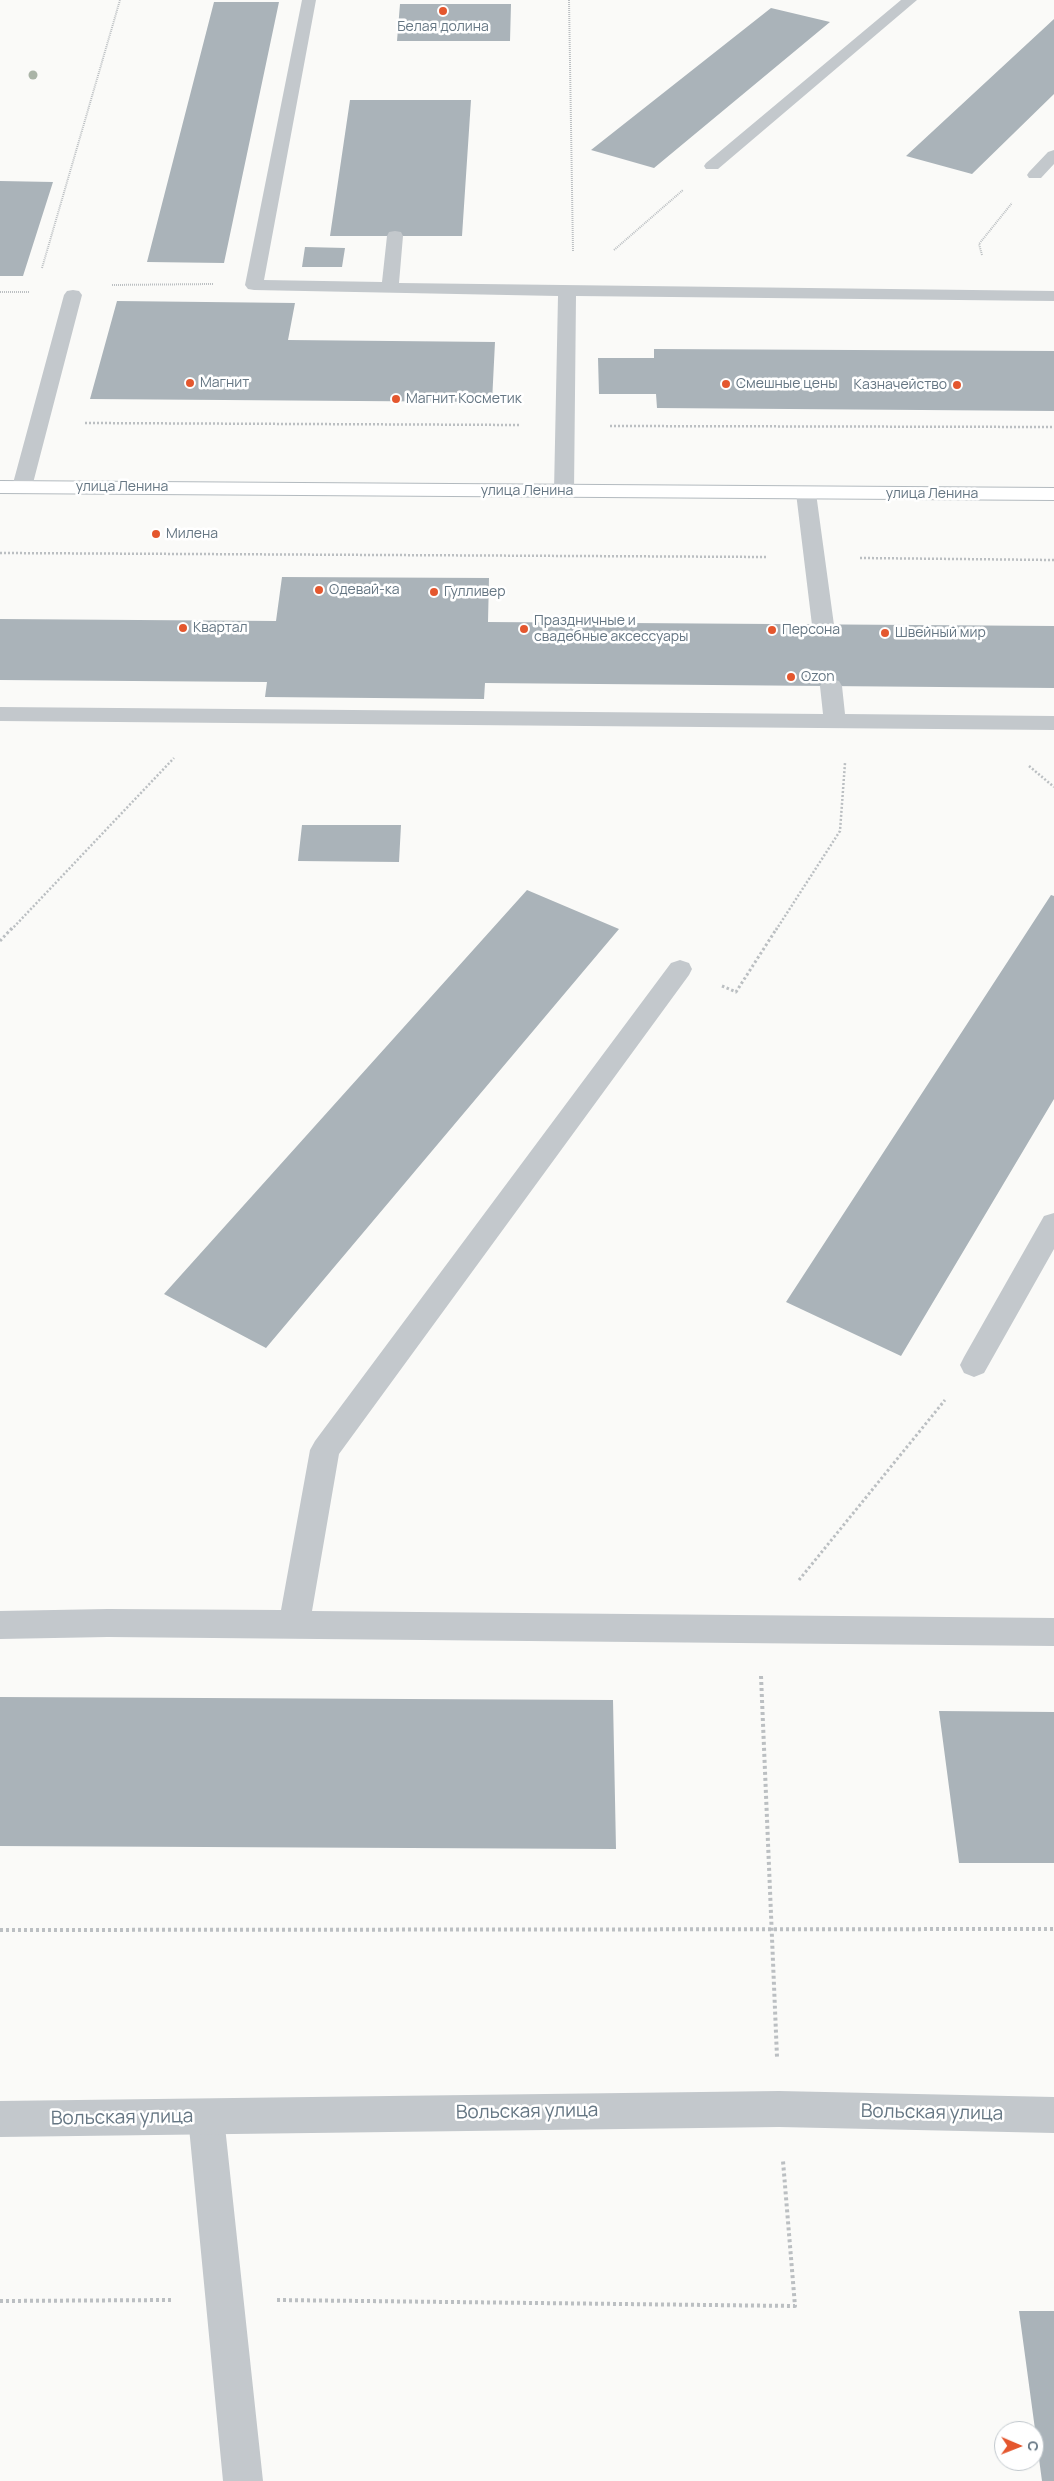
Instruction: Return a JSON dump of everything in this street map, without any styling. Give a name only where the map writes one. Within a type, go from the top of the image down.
[{"type":"main road","name":"улица Ленина","points":[[0,486],[1054,494]]},
{"type":"street","points":[[309,0],[254,285],[1054,296]]},
{"type":"street","points":[[712,166],[910,0]]},
{"type":"street","points":[[1035,176],[1054,155]]},
{"type":"street","points":[[390,287],[395,236]]},
{"type":"street","points":[[564,491],[570,288]]},
{"type":"street","points":[[22,487],[73,295]]},
{"type":"street","points":[[806,493],[823,624]]},
{"type":"street","points":[[831,686],[835,721]]},
{"type":"street","points":[[0,714],[1054,723]]},
{"type":"street","points":[[294,1624],[325,1450],[680,969]]},
{"type":"street","points":[[974,1365],[1054,1224]]},
{"type":"street","points":[[0,1625],[108,1623],[294,1624],[1054,1632]]},
{"type":"street","name":"Вольская улица","points":[[0,2119],[779,2109],[1054,2115]]},
{"type":"street","points":[[206,2117],[243,2481]]},
{"type":"path","points":[[40,274],[120,0]]},
{"type":"path","points":[[569,0],[570,288]]},
{"type":"path","points":[[570,288],[712,166]]},
{"type":"path","points":[[992,295],[980,244],[1035,176]]},
{"type":"path","points":[[73,295],[115,284],[254,285]]},
{"type":"path","points":[[0,553],[1054,560]]},
{"type":"path","points":[[0,941],[214,715]]},
{"type":"path","points":[[680,969],[736,992],[840,831],[846,755],[835,721]]},
{"type":"path","points":[[0,2301],[224,2299],[795,2306],[779,2109],[759,1630],[974,1365]]},
{"type":"path","points":[[0,1930],[772,1927],[1054,1929]]},
{"type":"building","points":[[214,2],[279,2],[224,263],[147,262]]},
{"type":"building","points":[[400,4],[511,4],[510,41],[397,41]]},
{"type":"building","points":[[771,8],[830,22],[654,168],[591,150]]},
{"type":"building","points":[[1054,19],[1054,94],[972,174],[906,156]]},
{"type":"building","points":[[350,100],[471,100],[462,236],[330,236]]},
{"type":"building","points":[[0,181],[53,182],[23,276],[0,276]]},
{"type":"building","points":[[305,247],[345,248],[342,267],[302,267]]},
{"type":"building","points":[[117,301],[295,303],[288,340],[495,342],[492,402],[90,399]]},
{"type":"building","points":[[654,349],[1054,351],[1054,411],[657,408],[656,394],[599,394],[598,358],[654,358]]},
{"type":"building","points":[[282,577],[489,578],[488,622],[1054,626],[1054,688],[485,683],[484,699],[265,697],[267,682],[0,680],[0,619],[276,621]]},
{"type":"building","points":[[302,825],[401,825],[399,862],[298,861]]},
{"type":"building","points":[[527,890],[619,929],[266,1348],[164,1294]]},
{"type":"building","points":[[1051,895],[1054,896],[1054,1099],[901,1356],[786,1302]]},
{"type":"building","points":[[0,1697],[613,1700],[616,1849],[0,1846]]},
{"type":"building","points":[[939,1711],[1054,1712],[1054,1863],[959,1863]]},
{"type":"building","points":[[1019,2311],[1054,2311],[1054,2481],[1042,2481],[1041,2471],[1044,2471],[1044,2421],[1034,2421]]},
{"type":"place","name":"Белая долина","points":[[443,11]]},
{"type":"place","name":"Магнит","points":[[190,383]]},
{"type":"place","name":"Смешные цены","points":[[726,384]]},
{"type":"place","name":"Казначейство","points":[[957,385]]},
{"type":"place","name":"Магнит Косметик","points":[[396,399]]},
{"type":"place","name":"Милена","points":[[156,534]]},
{"type":"place","name":"Одевай-ка","points":[[319,590]]},
{"type":"place","name":"Гулливер","points":[[434,592]]},
{"type":"place","name":"Квартал","points":[[183,628]]},
{"type":"place","name":"Праздничные и свадебные аксессуары","points":[[524,629]]},
{"type":"place","name":"Персона","points":[[772,630]]},
{"type":"place","name":"Швейный мир","points":[[885,633]]},
{"type":"place","name":"Ozon","points":[[791,677]]}]
